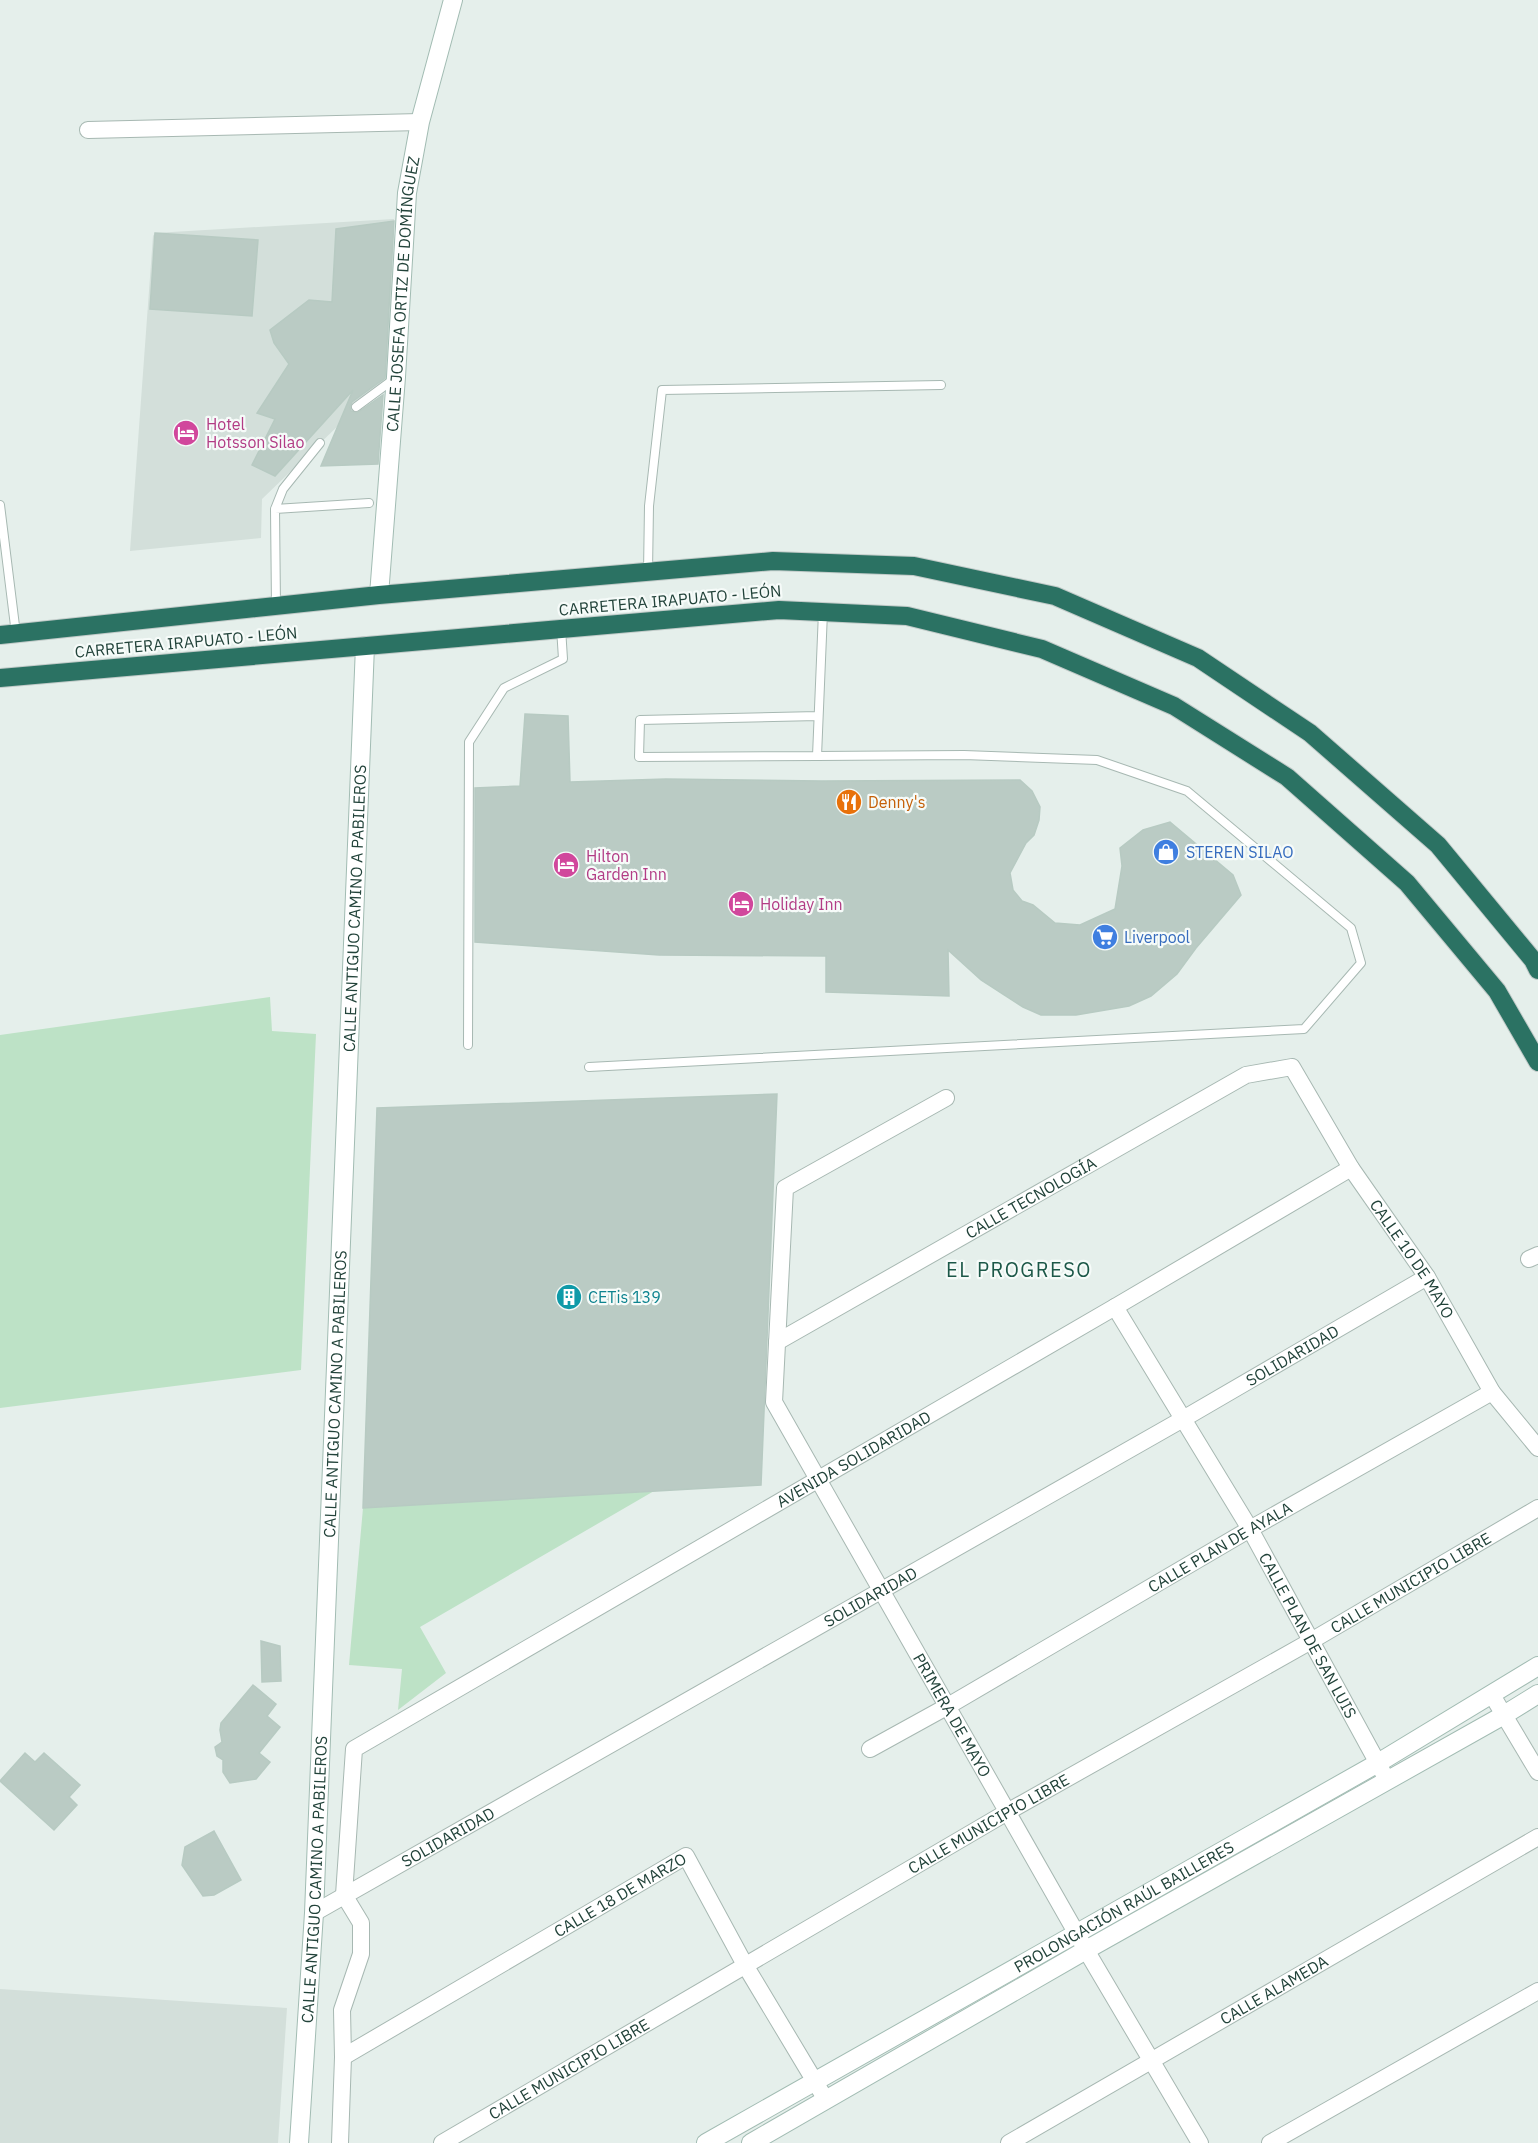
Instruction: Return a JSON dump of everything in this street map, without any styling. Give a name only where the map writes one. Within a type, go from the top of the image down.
[{"type":"highway","name":"CARRETERA IRAPUATO - LEÓN","points":[[8,635],[379,595],[773,561],[914,566],[1055,596],[1197,658],[1310,733],[1438,845],[1538,970]]},
{"type":"highway","name":"CARRETERA IRAPUATO - LEÓN","points":[[0,678],[778,610],[908,616],[1042,649],[1174,706],[1287,777],[1407,883],[1497,991],[1538,1062]]},
{"type":"street","name":"CALLE JOSEFA ORTIZ DE DOMÍNGUEZ","points":[[379,595],[396,377],[406,193],[420,122],[453,0]]},
{"type":"street","points":[[88,130],[420,122]]},
{"type":"street","name":"CALLE ANTIGUO CAMINO A PABILEROS","points":[[298,2143],[330,1903],[365,645]]},
{"type":"street","name":"CALLE 10 DE MAYO","points":[[1292,1067],[1350,1168],[1427,1277],[1492,1392],[1538,1448]]},
{"type":"street","name":"CALLE TECNOLOGÍA","points":[[777,1342],[1246,1075],[1292,1067]]},
{"type":"street","name":"PRIMERA DE MAYO","points":[[946,1098],[785,1188],[774,1402],[1086,1950],[1200,2143]]},
{"type":"street","name":"AVENIDA SOLIDARIDAD","points":[[330,1903],[354,1749],[1116,1307],[1350,1168]]},
{"type":"street","name":"SOLIDARIDAD","points":[[330,1903],[1184,1419],[1427,1277]]},
{"type":"street","name":"CALLE PLAN DE SAN LUIS","points":[[1116,1307],[1250,1529],[1388,1780]]},
{"type":"street","name":"CALLE PLAN DE AYALA","points":[[870,1749],[1492,1392]]},
{"type":"street","name":"CALLE MUNICIPIO LIBRE","points":[[442,2143],[1008,1811],[1311,1641],[1538,1508]]},
{"type":"street","name":"PROLONGACIÓN RAÚL BAILLERES","points":[[706,2143],[1378,1763],[1538,1666]]},
{"type":"street","name":"PROLONGACIÓN RAÚL BAILLERES","points":[[751,2143],[1538,1694]]},
{"type":"street","points":[[1492,1695],[1538,1772]]},
{"type":"street","name":"CALLE ALAMEDA","points":[[1009,2143],[1538,1837]]},
{"type":"street","name":"CALLE 18 DE MARZO","points":[[343,2057],[686,1856],[745,1965],[826,2100]]},
{"type":"street","points":[[330,1903],[361,1923],[361,1954],[342,2010],[340,2143]]},
{"type":"street","points":[[1270,2143],[1538,1991]]},
{"type":"lane","points":[[356,407],[396,377]]},
{"type":"lane","points":[[648,572],[649,506],[662,390],[941,385]]},
{"type":"lane","points":[[276,606],[275,509],[283,489],[320,443]]},
{"type":"lane","points":[[275,509],[369,503]]},
{"type":"lane","points":[[0,505],[8,635]]},
{"type":"lane","points":[[817,756],[823,612]]},
{"type":"lane","points":[[468,1045],[469,742],[504,688],[563,659],[561,628]]},
{"type":"lane","points":[[589,1067],[1304,1029],[1361,963],[1351,928],[1187,791],[1097,760],[964,755],[639,757],[640,720],[818,716]]},
{"type":"shaded area","points":[[394,219],[392,374],[262,499],[261,538],[130,551],[155,233]]},
{"type":"shaded area","points":[[0,1989],[287,2008],[278,2143],[0,2143]]},
{"type":"green space","points":[[270,997],[272,1031],[316,1034],[301,1370],[0,1408],[0,1035]]},
{"type":"green space","points":[[654,1491],[420,1627],[446,1673],[398,1710],[402,1669],[349,1665],[363,1508]]},
{"type":"building","points":[[394,221],[385,378],[352,402],[350,407],[351,411],[357,413],[383,395],[378,464],[321,466],[353,390],[275,476],[252,465],[275,419],[257,413],[289,364],[274,343],[270,330],[309,300],[332,302],[336,229]]},
{"type":"building","points":[[155,233],[258,240],[252,316],[150,309]]},
{"type":"building","points":[[525,714],[568,716],[570,782],[666,779],[1020,780],[1032,791],[1040,807],[1034,835],[1026,843],[1010,873],[1013,890],[1022,901],[1033,905],[1055,923],[1080,925],[1115,909],[1122,866],[1120,848],[1143,830],[1170,822],[1233,875],[1241,895],[1177,974],[1151,996],[1129,1006],[1076,1015],[1041,1015],[1023,1007],[981,980],[948,950],[949,996],[826,992],[826,956],[659,955],[475,942],[475,788],[520,786]]},
{"type":"building","name":"CETis 139","points":[[777,1094],[761,1485],[363,1508],[377,1108]]},
{"type":"building","points":[[261,1641],[280,1646],[281,1681],[262,1682]]},
{"type":"building","points":[[253,1685],[276,1704],[267,1716],[280,1727],[259,1753],[270,1762],[256,1779],[230,1783],[223,1772],[223,1760],[217,1756],[215,1747],[222,1742],[221,1723]]},
{"type":"building","points":[[25,1753],[35,1762],[44,1753],[80,1785],[69,1797],[77,1805],[54,1830],[0,1781]]},
{"type":"building","points":[[214,1831],[241,1880],[214,1895],[203,1896],[182,1865],[185,1847]]},
{"type":"place","name":"Hotel Hotsson Silao","points":[[186,433]]},
{"type":"place","name":"Denny's","points":[[849,802]]},
{"type":"place","name":"STEREN SILAO","points":[[1166,852]]},
{"type":"place","name":"Hilton Garden Inn","points":[[566,865]]},
{"type":"place","name":"Holiday Inn","points":[[741,904]]},
{"type":"place","name":"Liverpool","points":[[1105,937]]},
{"type":"place","name":"CETis 139","points":[[569,1297]]},
{"type":"district","name":"EL PROGRESO","points":[[1019,1270]]}]
